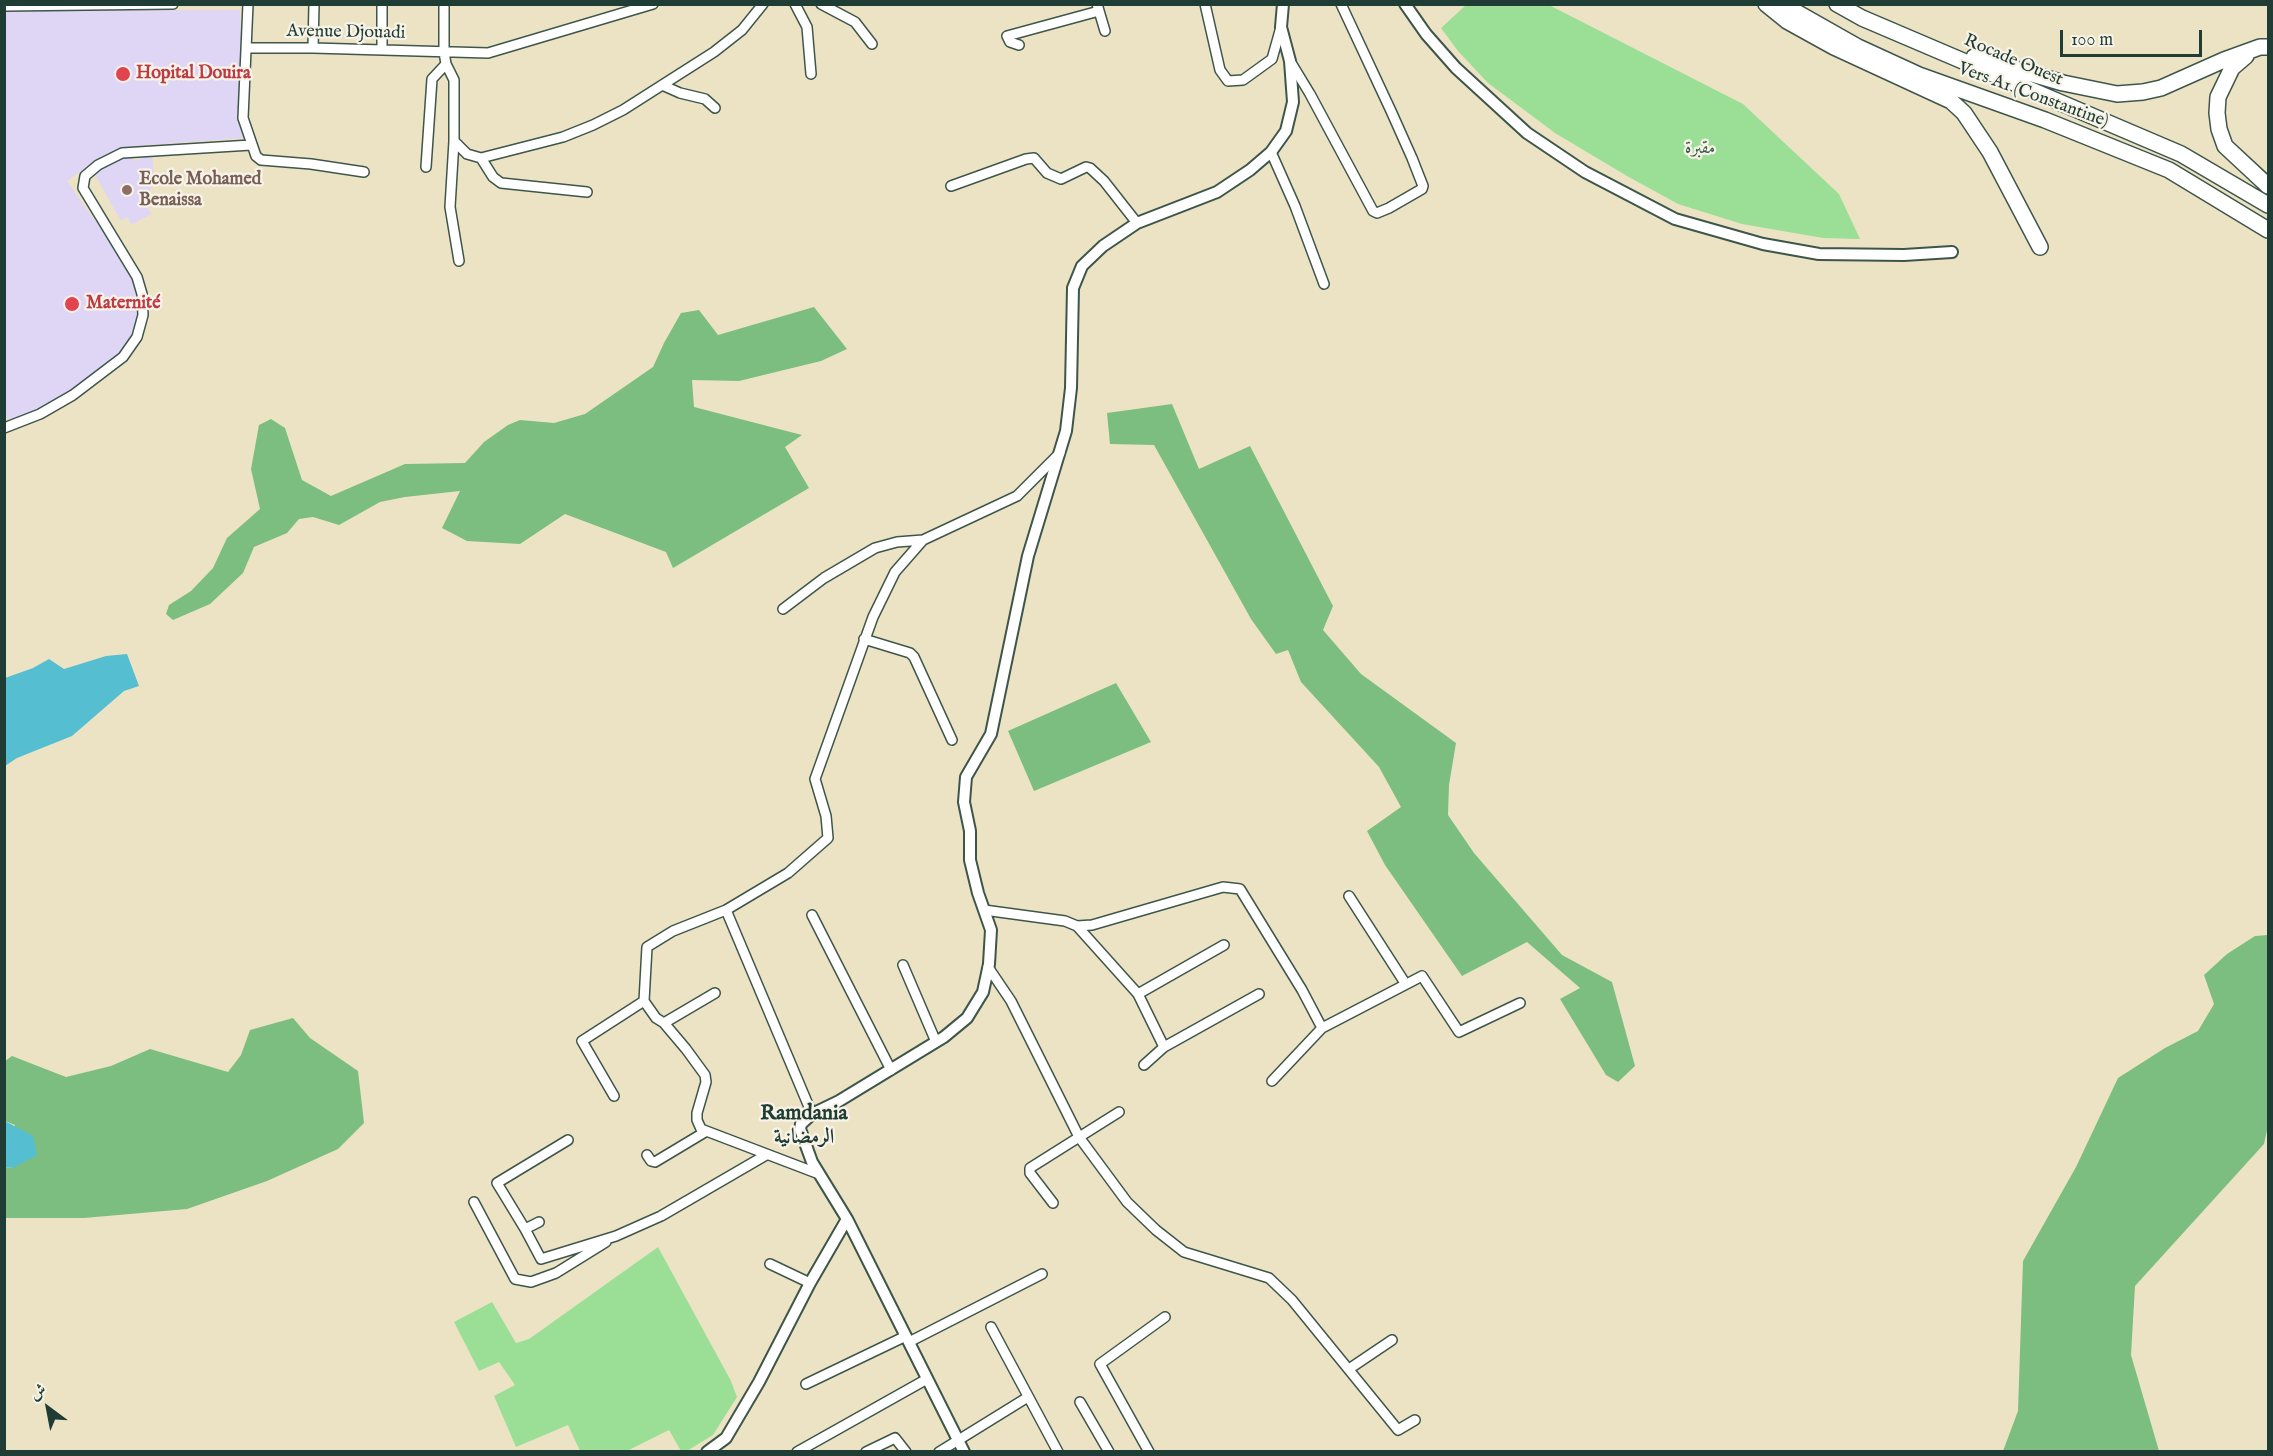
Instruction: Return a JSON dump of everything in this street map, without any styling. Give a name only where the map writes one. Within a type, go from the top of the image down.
[{"type":"highway","points":[[1766,4],[1787,21],[1834,46],[1951,101],[1964,113],[1990,152],[2040,247]]},
{"type":"highway","name":"Vers A1 (Constantine)","points":[[1782,4],[1858,47],[1919,75],[2045,120],[2169,170],[2268,230]]},
{"type":"highway","name":"Rocade Ouest","points":[[1838,4],[1862,18],[2181,154],[2268,204]]},
{"type":"highway","points":[[1922,44],[2116,94],[2161,88],[2224,60],[2268,47]]},
{"type":"highway","points":[[2252,50],[2232,68],[2218,97],[2217,113],[2219,129],[2225,146],[2268,186]]},
{"type":"street","points":[[4,6],[173,4]]},
{"type":"street","points":[[248,4],[243,118],[256,156],[261,160],[311,164],[364,172]]},
{"type":"street","points":[[313,48],[314,4]]},
{"type":"street","points":[[382,4],[382,50]]},
{"type":"street","points":[[444,4],[444,52],[446,64],[454,80],[454,141],[450,207],[459,261]]},
{"type":"street","name":"Avenue Djouadi","points":[[247,48],[488,53],[653,4]]},
{"type":"street","points":[[454,141],[467,154],[482,159],[562,137],[593,125],[623,110],[714,52],[742,30],[764,4]]},
{"type":"street","points":[[795,4],[807,27],[811,74]]},
{"type":"street","points":[[821,4],[855,22],[872,44]]},
{"type":"street","points":[[1205,4],[1220,70],[1228,81],[1243,80],[1272,59],[1281,27],[1283,4]]},
{"type":"street","points":[[1290,61],[1373,211],[1377,213],[1389,208],[1422,189],[1423,186],[1412,158],[1341,4]]},
{"type":"street","points":[[1405,4],[1426,34],[1456,68],[1527,133],[1585,171],[1675,219],[1763,244],[1819,254],[1893,255],[1952,252]]},
{"type":"street","points":[[1019,45],[1010,42],[1007,36],[1098,8],[1105,31]]},
{"type":"street","points":[[964,1452],[848,1219],[812,1162],[800,1129],[801,1124],[812,1114],[839,1101],[936,1042],[967,1018],[983,992],[991,930],[970,860],[970,831],[964,802],[966,777],[992,734],[1028,556],[1066,431],[1071,388],[1073,288],[1077,276],[1092,255],[1137,223],[1217,192],[1250,170],[1271,152],[1286,130],[1291,118],[1293,102],[1290,61],[1281,27]]},
{"type":"street","points":[[426,168],[432,79],[446,64]]},
{"type":"street","points":[[662,85],[680,93],[705,99],[715,108]]},
{"type":"street","points":[[4,428],[40,414],[73,395],[123,357],[137,337],[143,315],[142,294],[137,277],[83,188],[85,176],[98,165],[122,153],[251,145]]},
{"type":"street","points":[[1271,152],[1295,206],[1324,284]]},
{"type":"street","points":[[951,186],[1026,159],[1034,158],[1047,173],[1060,179],[1086,167],[1090,168],[1137,223]]},
{"type":"street","points":[[482,159],[493,177],[501,183],[587,192]]},
{"type":"street","points":[[783,609],[824,578],[875,548],[897,542],[923,540],[1017,496],[1060,453]]},
{"type":"street","points":[[819,1174],[701,1129],[697,1120],[706,1082],[705,1075],[644,1001],[647,947],[673,931],[726,910],[788,873],[828,838],[826,816],[815,779],[864,639],[895,572],[923,540]]},
{"type":"street","points":[[864,639],[910,653],[914,657],[952,740]]},
{"type":"street","points":[[1077,926],[1092,925],[1223,887],[1240,889],[1302,990],[1322,1028]]},
{"type":"street","points":[[1349,896],[1405,983]]},
{"type":"street","points":[[726,910],[812,1114]]},
{"type":"street","points":[[984,910],[1065,921],[1077,926],[1138,994],[1164,1047]]},
{"type":"street","points":[[812,915],[891,1070]]},
{"type":"street","points":[[1138,994],[1224,945]]},
{"type":"street","points":[[903,965],[936,1042]]},
{"type":"street","points":[[988,967],[1011,1001],[1078,1137],[1127,1202],[1156,1230],[1184,1252],[1269,1278],[1292,1300],[1398,1430],[1415,1420]]},
{"type":"street","points":[[1272,1081],[1322,1028],[1422,976],[1459,1032],[1520,1003]]},
{"type":"street","points":[[664,1023],[715,993]]},
{"type":"street","points":[[1144,1065],[1164,1047],[1259,994]]},
{"type":"street","points":[[614,1096],[582,1041],[644,1001]]},
{"type":"street","points":[[1053,1203],[1030,1173],[1030,1169],[1119,1112]]},
{"type":"street","points":[[647,1155],[651,1161],[655,1162],[705,1132]]},
{"type":"street","points":[[568,1140],[497,1183],[541,1259],[616,1236],[661,1216],[766,1155]]},
{"type":"street","points":[[474,1202],[515,1279],[531,1282],[556,1273],[616,1236]]},
{"type":"street","points":[[707,1452],[726,1438],[759,1382],[810,1283],[848,1219]]},
{"type":"street","points":[[525,1229],[539,1221]]},
{"type":"street","points":[[770,1264],[810,1283]]},
{"type":"street","points":[[806,1384],[907,1339],[1042,1274]]},
{"type":"street","points":[[1149,1452],[1100,1364],[1165,1317]]},
{"type":"street","points":[[991,1327],[1058,1452]]},
{"type":"street","points":[[1349,1369],[1392,1340]]},
{"type":"street","points":[[797,1452],[927,1379]]},
{"type":"street","points":[[939,1452],[1028,1397]]},
{"type":"street","points":[[1080,1402],[1109,1452]]},
{"type":"street","points":[[866,1452],[895,1438],[906,1452]]},
{"type":"shaded area","name":"Hopital Douira","points":[[240,10],[244,138],[124,147],[98,159],[67,181],[128,267],[136,283],[139,313],[134,330],[125,347],[96,375],[21,420],[5,418],[5,11]]},
{"type":"shaded area","name":"Ecole Mohamed Benaissa","points":[[130,154],[134,161],[152,154],[154,174],[147,206],[151,214],[131,225],[128,217],[121,221],[94,173]]},
{"type":"green space","name":"مقبرة","points":[[1466,5],[1549,5],[1743,104],[1839,194],[1860,239],[1823,238],[1742,224],[1678,204],[1627,176],[1555,133],[1488,83],[1458,51],[1441,28]]},
{"type":"green space","points":[[814,307],[847,349],[821,361],[739,381],[692,380],[694,407],[802,435],[785,447],[809,488],[673,568],[666,552],[565,514],[520,544],[467,541],[442,528],[460,491],[380,502],[339,525],[313,517],[299,519],[287,533],[254,547],[243,573],[210,604],[173,620],[166,614],[169,605],[191,591],[213,568],[227,538],[260,509],[251,469],[259,425],[271,419],[285,428],[302,480],[331,496],[405,464],[465,463],[484,442],[508,425],[520,420],[554,423],[585,414],[653,367],[681,313],[699,310],[718,335]]},
{"type":"green space","points":[[1172,404],[1199,469],[1250,446],[1333,606],[1323,630],[1361,674],[1456,743],[1449,785],[1448,815],[1474,853],[1562,955],[1612,982],[1635,1066],[1618,1082],[1606,1075],[1560,999],[1580,988],[1527,942],[1462,976],[1385,865],[1367,831],[1401,807],[1379,767],[1301,682],[1288,650],[1276,654],[1251,619],[1154,445],[1110,444],[1107,413]]},
{"type":"green space","points":[[1116,683],[1151,742],[1034,791],[1008,731]]},
{"type":"green space","points":[[2268,935],[2268,1126],[2264,1144],[2135,1286],[2131,1355],[2159,1451],[2003,1451],[2018,1411],[2023,1261],[2076,1167],[2118,1078],[2165,1048],[2198,1031],[2214,1004],[2204,975],[2227,954],[2255,936]]},
{"type":"green space","points":[[293,1018],[310,1038],[358,1071],[364,1123],[338,1149],[267,1181],[187,1209],[84,1218],[5,1218],[5,1167],[13,1168],[15,1125],[5,1121],[5,1061],[12,1056],[66,1077],[111,1066],[150,1049],[228,1072],[241,1055],[250,1030]]},
{"type":"green space","points":[[658,1247],[731,1381],[737,1397],[713,1435],[687,1451],[681,1451],[669,1430],[627,1451],[580,1451],[568,1425],[516,1447],[494,1396],[515,1385],[499,1362],[479,1371],[454,1322],[492,1302],[516,1343],[529,1339]]},
{"type":"water","points":[[127,654],[139,686],[124,691],[72,736],[17,758],[5,766],[5,678],[33,668],[49,659],[64,669],[106,656]]},
{"type":"water","points":[[5,1121],[33,1136],[37,1155],[13,1168],[5,1167]]},
{"type":"place","name":"Hopital Douira","points":[[123,74]]},
{"type":"place","name":"Ecole Mohamed Benaissa","points":[[127,190]]},
{"type":"place","name":"Maternité","points":[[72,304]]},
{"type":"district","name":"Ramdania الرمضانية","points":[[804,1127]]}]
